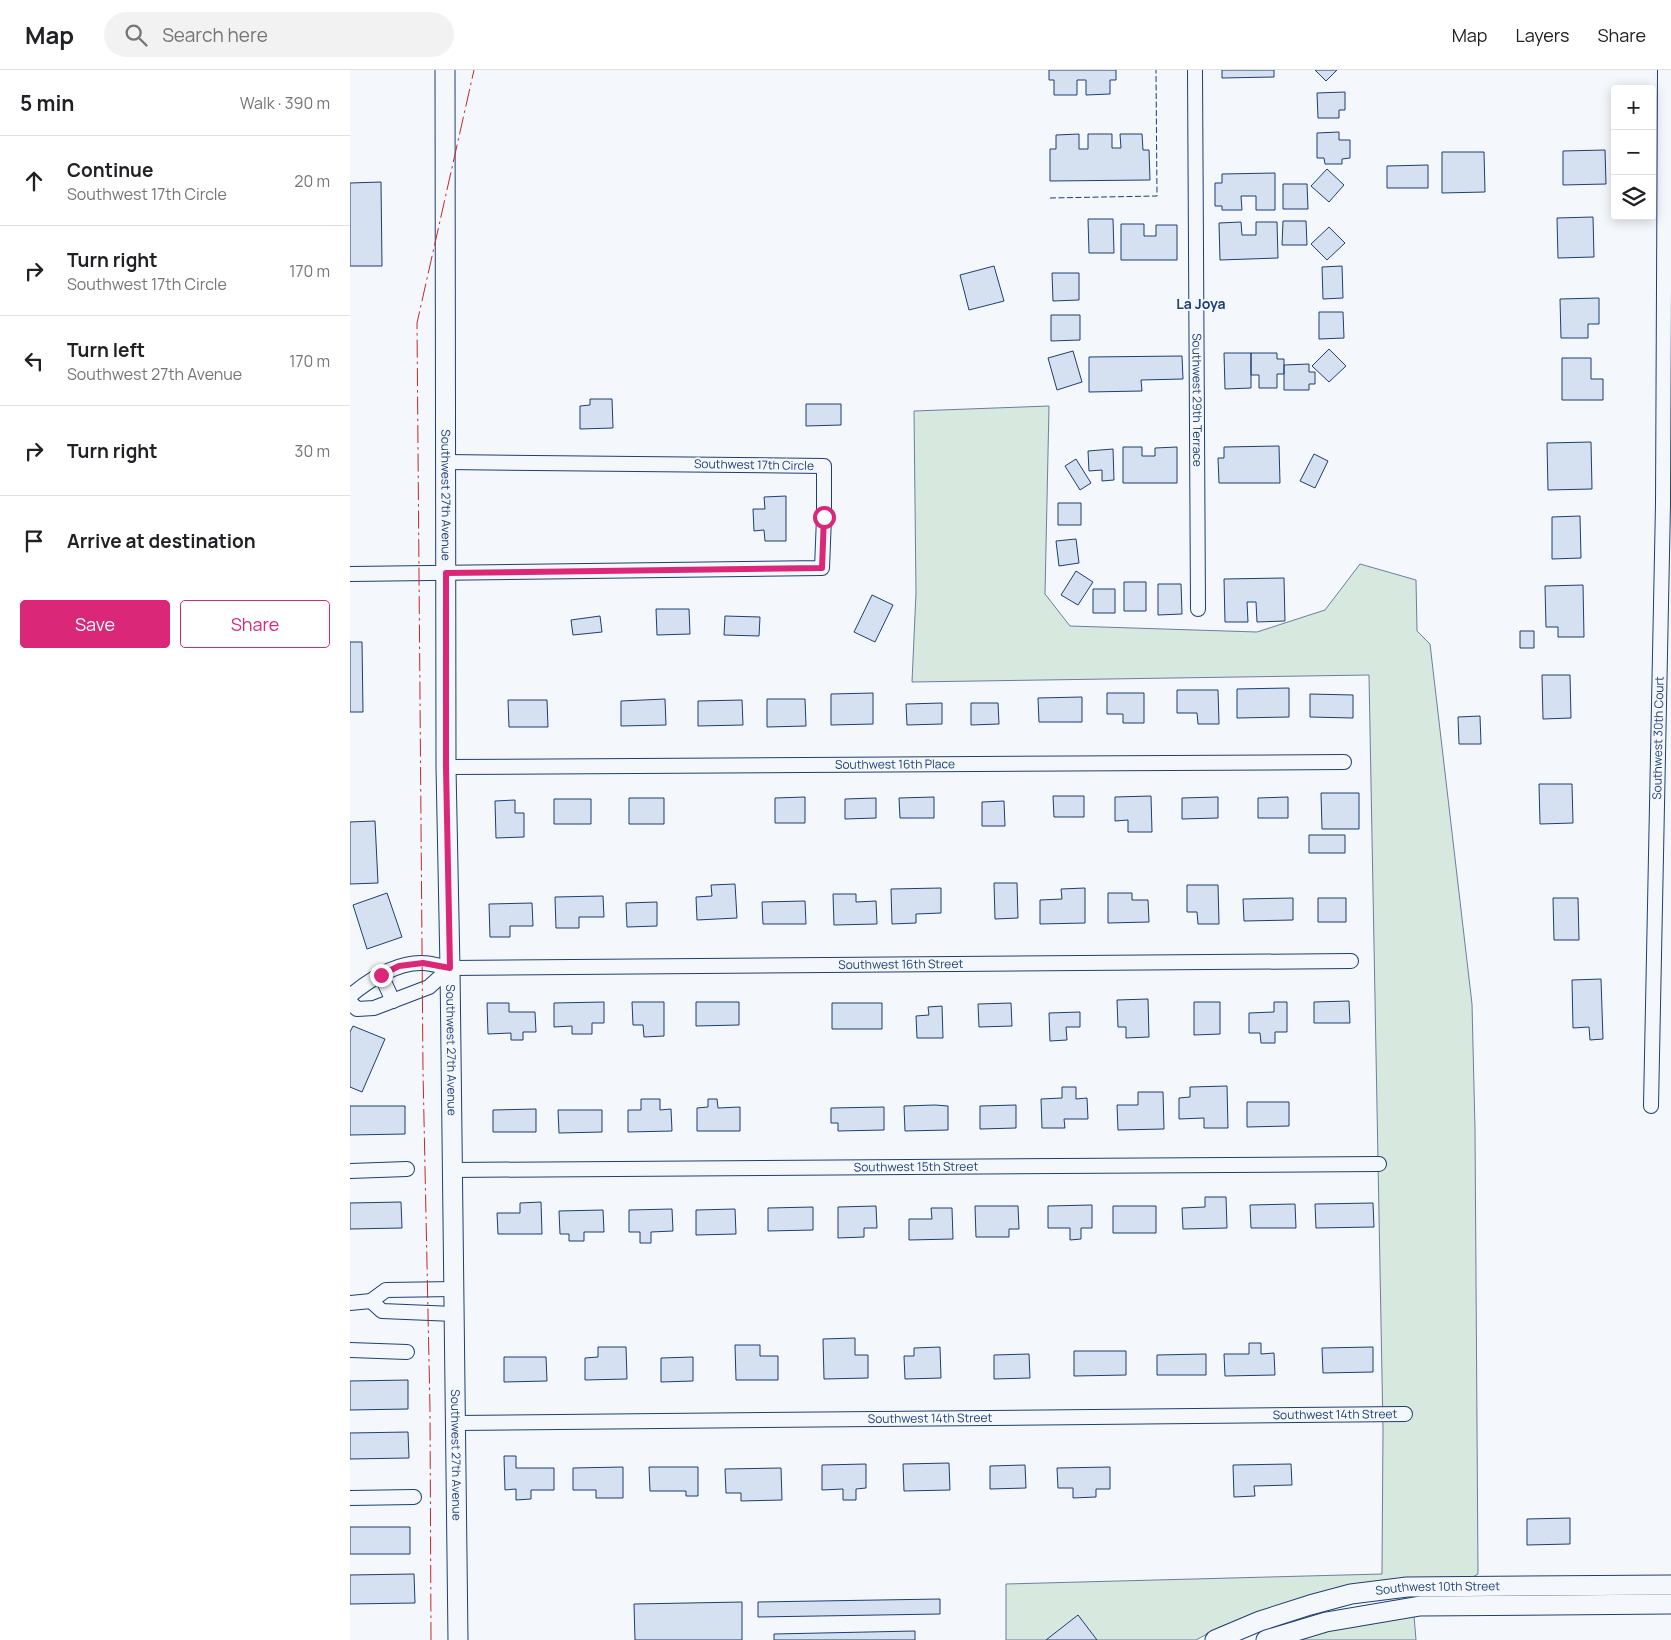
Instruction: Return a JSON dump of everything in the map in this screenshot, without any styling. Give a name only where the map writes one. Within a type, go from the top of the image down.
[{"type":"main road","name":"Southwest 27th Avenue","points":[[445,70],[446,767],[458,1640]]},
{"type":"main road","name":"Southwest 10th Street","points":[[1214,1640],[1260,1621],[1310,1605],[1351,1594],[1407,1587],[1671,1585]]},
{"type":"main road","points":[[1536,1586],[1536,1605]]},
{"type":"main road","name":"Southwest 10th Street","points":[[1266,1640],[1326,1622],[1420,1606],[1671,1604]]},
{"type":"street","name":"Southwest 29th Terrace","points":[[1195,70],[1198,609]]},
{"type":"street","name":"Southwest 30th Court","points":[[1652,1106],[1667,504],[1665,70]]},
{"type":"street","name":"Southwest 17th Circle","points":[[446,462],[824,466],[824,517],[822,568],[446,573]]},
{"type":"street","points":[[350,574],[446,573]]},
{"type":"street","name":"Southwest 16th Place","points":[[446,767],[1344,762]]},
{"type":"street","name":"Southwest 16th Street","points":[[350,996],[364,984],[399,966],[423,963],[450,968],[1351,961]]},
{"type":"street","points":[[350,1002],[357,1009],[374,1008],[429,987],[450,968]]},
{"type":"street","points":[[381,975],[393,1000]]},
{"type":"street","name":"Southwest 15th Street","points":[[452,1170],[1379,1164]]},
{"type":"street","points":[[350,1171],[407,1169]]},
{"type":"street","points":[[350,1303],[371,1301],[386,1290],[454,1289]]},
{"type":"street","points":[[371,1301],[382,1311],[454,1314]]},
{"type":"street","points":[[350,1350],[407,1352]]},
{"type":"street","name":"Southwest 14th Street","points":[[456,1423],[1405,1414]]},
{"type":"street","points":[[350,1498],[414,1496]]},
{"type":"shaded area","points":[[1049,406],[1045,594],[1070,626],[1257,632],[1325,610],[1360,564],[1416,580],[1417,631],[1430,644],[1472,1004],[1475,1129],[1478,1574],[1471,1578],[1257,1613],[1220,1627],[1196,1640],[1006,1640],[1006,1584],[1382,1574],[1383,1430],[1369,675],[912,682],[916,593],[914,411]]},
{"type":"shaded area","points":[[1414,1616],[1416,1640],[1294,1640],[1327,1630]]},
{"type":"building","points":[[1049,70],[1116,70],[1116,80],[1110,80],[1110,94],[1086,95],[1086,80],[1077,80],[1077,95],[1054,95],[1054,80],[1049,80]]},
{"type":"building","points":[[1222,70],[1274,70],[1274,77],[1222,78]]},
{"type":"building","points":[[1315,70],[1337,70],[1326,81]]},
{"type":"building","points":[[1345,92],[1345,110],[1339,110],[1339,118],[1318,118],[1317,93]]},
{"type":"building","points":[[1339,132],[1339,140],[1350,140],[1350,158],[1342,159],[1342,164],[1325,164],[1324,158],[1317,158],[1317,133]]},
{"type":"building","points":[[1079,134],[1079,149],[1088,149],[1088,134],[1112,134],[1112,148],[1121,148],[1120,134],[1142,134],[1143,150],[1149,150],[1150,180],[1050,181],[1050,149],[1056,149],[1056,135]]},
{"type":"building","points":[[1605,150],[1606,184],[1563,185],[1563,151]]},
{"type":"building","points":[[1442,152],[1484,152],[1485,192],[1442,193]]},
{"type":"building","points":[[1428,165],[1428,188],[1387,188],[1387,166]]},
{"type":"building","points":[[1327,169],[1344,185],[1329,202],[1311,186]]},
{"type":"building","points":[[1275,173],[1275,210],[1256,210],[1256,196],[1241,196],[1242,210],[1222,210],[1222,206],[1215,206],[1215,183],[1222,183],[1222,174]]},
{"type":"building","points":[[381,182],[382,266],[350,266],[350,183]]},
{"type":"building","points":[[1283,184],[1307,184],[1308,209],[1283,209]]},
{"type":"building","points":[[1593,217],[1594,257],[1558,258],[1557,218]]},
{"type":"building","points":[[1088,219],[1113,219],[1114,253],[1089,253]]},
{"type":"building","points":[[1283,221],[1306,221],[1307,245],[1282,245]]},
{"type":"building","points":[[1241,222],[1242,235],[1256,235],[1256,222],[1277,222],[1278,258],[1220,260],[1219,223]]},
{"type":"building","points":[[1121,224],[1144,224],[1144,236],[1156,236],[1156,225],[1177,225],[1177,260],[1121,260]]},
{"type":"building","points":[[1329,227],[1345,243],[1327,260],[1311,244]]},
{"type":"building","points":[[994,266],[1004,301],[969,310],[960,275]]},
{"type":"building","points":[[1342,266],[1343,298],[1323,299],[1322,267]]},
{"type":"building","points":[[1052,273],[1079,273],[1079,300],[1053,301]]},
{"type":"building","points":[[1599,298],[1599,324],[1588,324],[1588,338],[1561,338],[1560,299]]},
{"type":"building","points":[[1319,312],[1343,312],[1344,338],[1319,339]]},
{"type":"building","points":[[1051,315],[1080,315],[1080,340],[1051,341]]},
{"type":"building","points":[[1329,349],[1346,366],[1329,382],[1312,366]]},
{"type":"building","points":[[1073,351],[1082,382],[1057,390],[1048,358]]},
{"type":"building","points":[[1224,353],[1251,353],[1251,388],[1225,389]]},
{"type":"building","points":[[1251,353],[1277,353],[1277,359],[1284,359],[1284,374],[1277,374],[1277,388],[1259,388],[1259,375],[1251,375]]},
{"type":"building","points":[[1182,356],[1183,379],[1141,380],[1142,391],[1089,392],[1089,357]]},
{"type":"building","points":[[1562,358],[1591,358],[1591,379],[1603,379],[1603,400],[1562,400]]},
{"type":"building","points":[[1309,364],[1309,372],[1315,372],[1315,384],[1309,384],[1309,390],[1284,390],[1284,365]]},
{"type":"building","points":[[590,399],[612,399],[613,428],[580,429],[580,406],[590,405]]},
{"type":"building","points":[[806,404],[841,404],[841,425],[806,426]]},
{"type":"building","points":[[1591,442],[1592,489],[1548,490],[1547,443]]},
{"type":"building","points":[[1279,446],[1280,483],[1219,483],[1218,458],[1224,458],[1224,447]]},
{"type":"building","points":[[1123,447],[1142,447],[1142,456],[1155,456],[1155,448],[1177,447],[1177,483],[1123,483]]},
{"type":"building","points":[[1113,449],[1114,480],[1102,481],[1102,470],[1089,471],[1088,451]]},
{"type":"building","points":[[1314,454],[1328,461],[1315,488],[1300,481]]},
{"type":"building","points":[[1076,459],[1091,483],[1080,490],[1065,466]]},
{"type":"building","points":[[786,496],[786,541],[765,541],[764,530],[754,531],[753,509],[765,509],[764,497]]},
{"type":"building","points":[[1058,503],[1081,503],[1081,525],[1058,525]]},
{"type":"building","points":[[1580,516],[1581,558],[1552,559],[1552,517]]},
{"type":"building","points":[[1076,539],[1079,563],[1059,566],[1056,541]]},
{"type":"building","points":[[1076,571],[1093,582],[1078,605],[1061,595]]},
{"type":"building","points":[[1284,578],[1285,621],[1257,622],[1256,602],[1247,602],[1248,622],[1225,622],[1224,579]]},
{"type":"building","points":[[1124,582],[1146,582],[1146,611],[1124,611]]},
{"type":"building","points":[[1158,584],[1181,584],[1182,614],[1158,615]]},
{"type":"building","points":[[1583,585],[1584,637],[1558,637],[1558,627],[1546,627],[1545,586]]},
{"type":"building","points":[[1093,589],[1115,589],[1115,613],[1093,613]]},
{"type":"building","points":[[872,595],[893,605],[875,642],[854,632]]},
{"type":"building","points":[[656,609],[689,609],[690,634],[657,635]]},
{"type":"building","points":[[600,616],[602,632],[573,635],[571,620]]},
{"type":"building","points":[[725,616],[760,617],[759,636],[724,635]]},
{"type":"building","points":[[1520,631],[1534,631],[1534,648],[1520,648]]},
{"type":"building","points":[[350,642],[362,642],[363,712],[350,712]]},
{"type":"building","points":[[1542,675],[1570,675],[1571,718],[1543,719]]},
{"type":"building","points":[[1289,688],[1289,717],[1237,718],[1237,689]]},
{"type":"building","points":[[1177,690],[1218,690],[1219,724],[1198,724],[1197,713],[1177,713]]},
{"type":"building","points":[[873,693],[873,724],[831,725],[831,694]]},
{"type":"building","points":[[1107,693],[1144,693],[1144,723],[1123,723],[1123,714],[1107,714]]},
{"type":"building","points":[[1310,694],[1353,695],[1353,718],[1310,717]]},
{"type":"building","points":[[1082,697],[1082,722],[1039,722],[1038,698]]},
{"type":"building","points":[[665,699],[666,725],[621,726],[621,701]]},
{"type":"building","points":[[767,699],[805,699],[806,726],[767,727]]},
{"type":"building","points":[[508,700],[547,700],[548,727],[509,727]]},
{"type":"building","points":[[742,700],[743,725],[698,726],[698,701]]},
{"type":"building","points":[[942,703],[942,724],[907,725],[906,704]]},
{"type":"building","points":[[971,703],[998,703],[999,724],[971,725]]},
{"type":"building","points":[[1480,716],[1481,744],[1459,744],[1458,717]]},
{"type":"building","points":[[1539,784],[1572,784],[1573,823],[1540,824]]},
{"type":"building","points":[[1321,793],[1359,793],[1359,829],[1322,829]]},
{"type":"building","points":[[1053,796],[1084,796],[1084,817],[1054,817]]},
{"type":"building","points":[[1151,796],[1152,832],[1128,832],[1128,820],[1115,821],[1115,797]]},
{"type":"building","points":[[805,797],[805,823],[775,823],[775,798]]},
{"type":"building","points":[[934,797],[934,818],[900,818],[899,798]]},
{"type":"building","points":[[1218,797],[1218,818],[1182,819],[1182,798]]},
{"type":"building","points":[[1288,797],[1288,818],[1258,818],[1258,798]]},
{"type":"building","points":[[629,798],[664,798],[664,824],[629,824]]},
{"type":"building","points":[[876,798],[876,818],[845,819],[845,799]]},
{"type":"building","points":[[554,799],[591,799],[591,824],[554,824]]},
{"type":"building","points":[[515,800],[515,813],[524,813],[524,837],[496,838],[495,801]]},
{"type":"building","points":[[1004,801],[1005,826],[982,826],[982,802]]},
{"type":"building","points":[[375,821],[378,883],[350,884],[350,822]]},
{"type":"building","points":[[1309,835],[1345,835],[1345,853],[1309,853]]},
{"type":"building","points":[[994,883],[1017,883],[1018,918],[995,919]]},
{"type":"building","points":[[735,884],[737,918],[697,920],[696,897],[712,896],[711,885]]},
{"type":"building","points":[[1187,885],[1218,885],[1219,924],[1198,924],[1197,912],[1187,912]]},
{"type":"building","points":[[941,888],[941,913],[916,914],[916,923],[892,924],[891,889]]},
{"type":"building","points":[[1085,888],[1085,923],[1040,924],[1040,900],[1062,899],[1061,889]]},
{"type":"building","points":[[387,893],[402,937],[367,949],[353,905]]},
{"type":"building","points":[[1108,893],[1132,893],[1132,900],[1148,900],[1149,922],[1108,923]]},
{"type":"building","points":[[833,894],[856,894],[856,902],[876,901],[877,924],[834,925]]},
{"type":"building","points":[[603,896],[604,917],[579,917],[579,928],[556,928],[555,897]]},
{"type":"building","points":[[1293,898],[1293,920],[1244,921],[1243,899]]},
{"type":"building","points":[[1318,898],[1346,898],[1346,922],[1318,922]]},
{"type":"building","points":[[1553,898],[1578,898],[1579,940],[1554,940]]},
{"type":"building","points":[[805,901],[806,924],[763,924],[762,902]]},
{"type":"building","points":[[657,902],[657,926],[627,927],[626,903]]},
{"type":"building","points":[[532,903],[533,926],[510,926],[510,937],[490,937],[489,904]]},
{"type":"building","points":[[1601,979],[1603,1039],[1590,1040],[1589,1027],[1573,1028],[1572,980]]},
{"type":"building","points":[[1148,999],[1149,1037],[1126,1038],[1126,1027],[1118,1027],[1117,1000]]},
{"type":"building","points":[[1349,1001],[1350,1023],[1314,1023],[1314,1002]]},
{"type":"building","points":[[604,1002],[604,1023],[592,1023],[592,1034],[572,1034],[572,1026],[554,1027],[554,1003]]},
{"type":"building","points":[[632,1002],[664,1002],[664,1036],[644,1037],[643,1025],[633,1025]]},
{"type":"building","points":[[696,1002],[739,1002],[739,1025],[696,1026]]},
{"type":"building","points":[[1194,1002],[1220,1002],[1220,1034],[1194,1035]]},
{"type":"building","points":[[1274,1002],[1287,1002],[1287,1032],[1275,1032],[1275,1043],[1261,1043],[1260,1033],[1249,1033],[1249,1013],[1274,1012]]},
{"type":"building","points":[[487,1003],[509,1003],[509,1012],[535,1012],[536,1032],[523,1032],[523,1040],[511,1040],[511,1033],[488,1034]]},
{"type":"building","points":[[832,1003],[882,1003],[882,1029],[832,1029]]},
{"type":"building","points":[[1011,1003],[1012,1026],[979,1027],[978,1004]]},
{"type":"building","points":[[942,1006],[943,1038],[917,1038],[916,1016],[929,1015],[928,1007]]},
{"type":"building","points":[[1080,1012],[1080,1027],[1066,1027],[1067,1040],[1050,1041],[1049,1013]]},
{"type":"building","points":[[353,1026],[385,1039],[362,1092],[350,1087],[350,1032]]},
{"type":"building","points":[[1227,1086],[1228,1128],[1204,1128],[1204,1118],[1179,1119],[1179,1098],[1190,1097],[1190,1087]]},
{"type":"building","points":[[1062,1087],[1076,1087],[1076,1099],[1087,1098],[1088,1119],[1064,1119],[1065,1128],[1042,1128],[1041,1099],[1062,1098]]},
{"type":"building","points":[[1138,1092],[1163,1092],[1164,1129],[1118,1130],[1117,1105],[1138,1105]]},
{"type":"building","points":[[641,1099],[660,1099],[660,1110],[671,1109],[672,1131],[628,1132],[628,1110],[641,1110]]},
{"type":"building","points":[[708,1099],[717,1099],[718,1108],[740,1107],[740,1131],[697,1131],[697,1108],[708,1107]]},
{"type":"building","points":[[1247,1102],[1289,1102],[1289,1126],[1247,1127]]},
{"type":"building","points":[[1016,1105],[1016,1128],[980,1129],[980,1106]]},
{"type":"building","points":[[350,1106],[405,1106],[405,1134],[350,1135]]},
{"type":"building","points":[[904,1106],[948,1106],[948,1130],[905,1131]]},
{"type":"building","points":[[884,1107],[884,1130],[838,1131],[838,1123],[831,1123],[831,1108]]},
{"type":"building","points":[[536,1109],[536,1132],[493,1132],[493,1110]]},
{"type":"building","points":[[558,1110],[602,1110],[602,1132],[559,1133]]},
{"type":"building","points":[[1205,1197],[1226,1197],[1227,1228],[1183,1229],[1182,1208],[1205,1207]]},
{"type":"building","points":[[401,1202],[402,1228],[350,1229],[350,1203]]},
{"type":"building","points":[[541,1202],[542,1234],[498,1234],[497,1213],[520,1213],[520,1203]]},
{"type":"building","points":[[1373,1203],[1374,1227],[1316,1228],[1315,1204]]},
{"type":"building","points":[[1295,1204],[1296,1228],[1251,1228],[1250,1205]]},
{"type":"building","points":[[1092,1205],[1092,1228],[1081,1228],[1081,1239],[1070,1240],[1070,1228],[1048,1228],[1048,1206]]},
{"type":"building","points":[[876,1206],[877,1228],[864,1228],[864,1237],[838,1238],[838,1207]]},
{"type":"building","points":[[975,1206],[1018,1206],[1019,1229],[1009,1229],[1009,1237],[976,1237]]},
{"type":"building","points":[[1113,1206],[1156,1206],[1156,1233],[1113,1233]]},
{"type":"building","points":[[813,1207],[813,1230],[768,1231],[768,1208]]},
{"type":"building","points":[[931,1208],[952,1208],[953,1239],[909,1240],[909,1219],[932,1219]]},
{"type":"building","points":[[672,1209],[673,1231],[651,1232],[651,1243],[640,1243],[640,1232],[629,1232],[629,1210]]},
{"type":"building","points":[[735,1209],[736,1234],[696,1235],[696,1210]]},
{"type":"building","points":[[603,1210],[604,1232],[584,1232],[584,1241],[569,1241],[569,1234],[560,1234],[559,1211]]},
{"type":"building","points":[[855,1338],[855,1355],[868,1355],[868,1378],[824,1379],[823,1339]]},
{"type":"building","points":[[1249,1343],[1261,1343],[1261,1354],[1274,1353],[1275,1375],[1225,1376],[1224,1354],[1249,1354]]},
{"type":"building","points":[[735,1345],[760,1345],[760,1356],[778,1356],[778,1380],[736,1380]]},
{"type":"building","points":[[598,1347],[626,1347],[627,1379],[585,1380],[585,1358],[598,1357]]},
{"type":"building","points":[[940,1347],[941,1378],[905,1379],[904,1356],[914,1356],[914,1348]]},
{"type":"building","points":[[1373,1347],[1373,1372],[1323,1373],[1322,1348]]},
{"type":"building","points":[[1074,1351],[1126,1351],[1126,1375],[1074,1376]]},
{"type":"building","points":[[1029,1354],[1030,1378],[994,1379],[994,1355]]},
{"type":"building","points":[[1206,1354],[1206,1375],[1157,1375],[1157,1355]]},
{"type":"building","points":[[504,1357],[546,1357],[547,1381],[504,1382]]},
{"type":"building","points":[[693,1357],[693,1381],[661,1382],[661,1358]]},
{"type":"building","points":[[408,1380],[408,1409],[350,1410],[350,1381]]},
{"type":"building","points":[[408,1432],[409,1458],[350,1459],[350,1433]]},
{"type":"building","points":[[504,1456],[516,1456],[516,1468],[554,1468],[554,1490],[531,1490],[531,1499],[516,1500],[516,1489],[505,1490]]},
{"type":"building","points":[[949,1463],[950,1490],[904,1491],[903,1464]]},
{"type":"building","points":[[866,1464],[866,1488],[856,1489],[856,1500],[843,1500],[843,1489],[822,1490],[822,1465]]},
{"type":"building","points":[[1291,1464],[1292,1485],[1254,1486],[1255,1496],[1234,1497],[1233,1465]]},
{"type":"building","points":[[1025,1465],[1026,1488],[990,1489],[990,1466]]},
{"type":"building","points":[[623,1467],[623,1498],[596,1498],[596,1490],[573,1490],[573,1468]]},
{"type":"building","points":[[649,1467],[698,1467],[698,1496],[686,1496],[686,1491],[650,1491]]},
{"type":"building","points":[[1110,1467],[1110,1489],[1096,1489],[1096,1497],[1073,1498],[1073,1488],[1058,1488],[1057,1468]]},
{"type":"building","points":[[781,1468],[782,1500],[741,1501],[741,1493],[726,1493],[725,1469]]},
{"type":"building","points":[[1570,1518],[1570,1544],[1527,1545],[1527,1519]]},
{"type":"building","points":[[350,1527],[410,1527],[410,1554],[350,1554]]},
{"type":"building","points":[[414,1574],[415,1603],[350,1604],[350,1575]]},
{"type":"building","points":[[940,1599],[940,1614],[758,1617],[758,1602]]},
{"type":"building","points":[[742,1602],[742,1640],[635,1640],[634,1604]]},
{"type":"building","points":[[1078,1615],[1097,1640],[1046,1640]]},
{"type":"building","points":[[915,1631],[915,1640],[774,1640],[774,1634]]},
{"type":"fence","points":[[1050,198],[1157,196],[1156,70]]},
{"type":"power","points":[[431,1640],[430,1409],[423,1071],[417,323],[474,70]]},
{"type":"district","name":"La Joya","points":[[1201,304]]},
{"type":"route","points":[[381,975],[399,966],[423,963],[450,968],[446,767],[446,573],[822,568],[824,517]]}]
